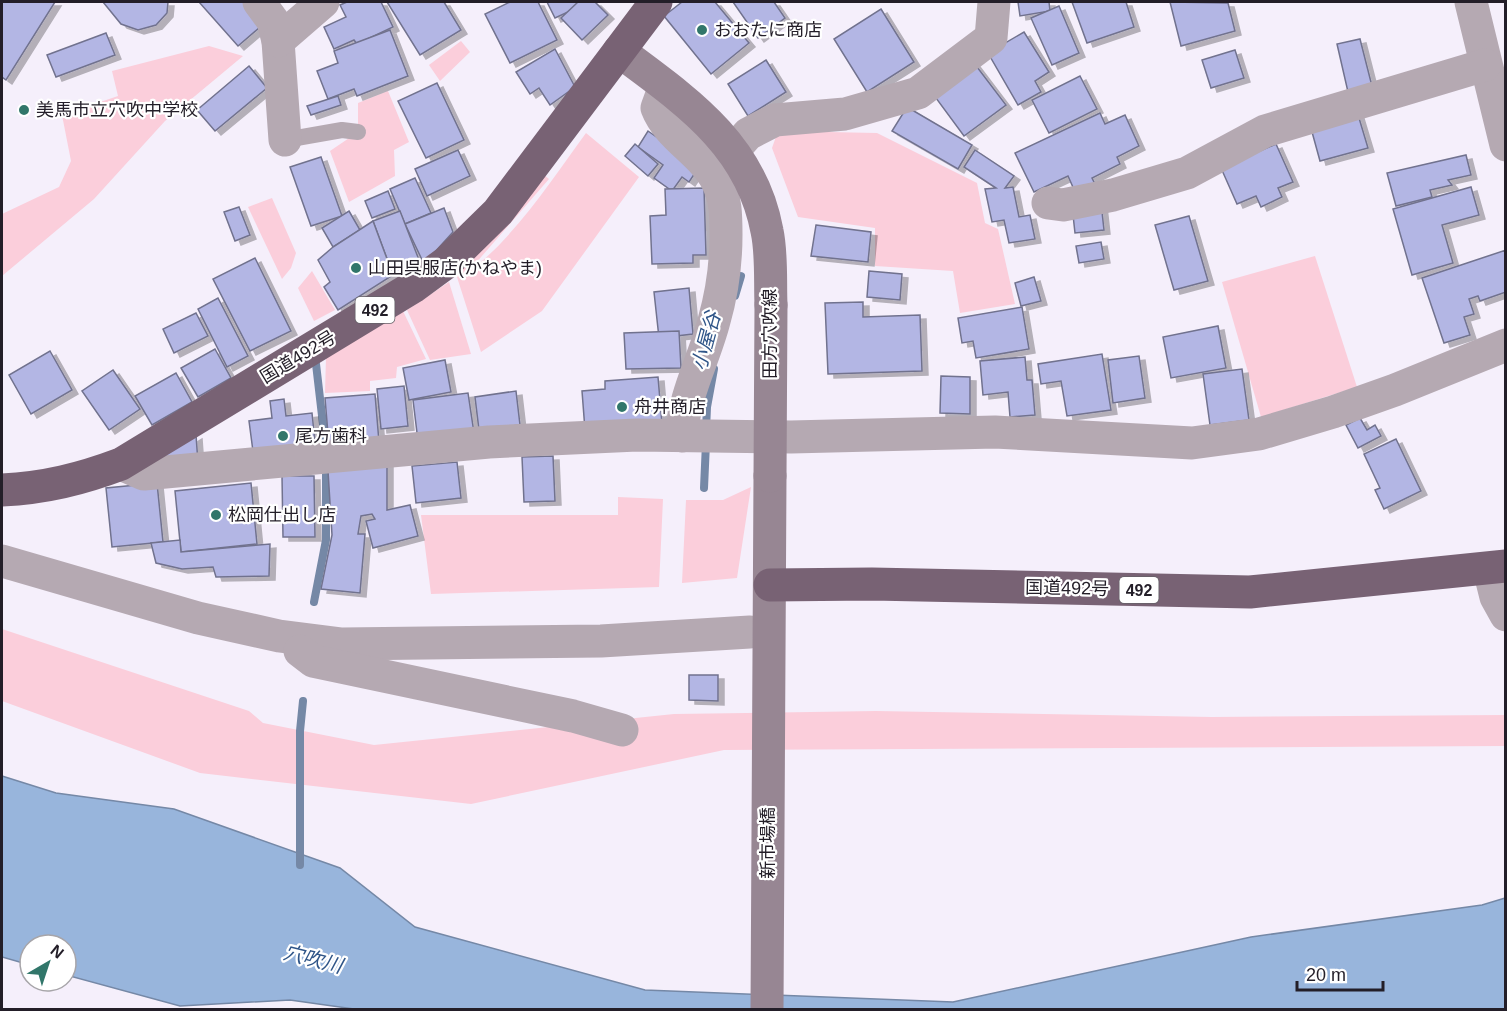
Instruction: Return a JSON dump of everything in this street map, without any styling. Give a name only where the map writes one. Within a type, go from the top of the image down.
[{"type":"highway","name":"国道492号","points":[[2,490],[36,489],[78,481],[121,464],[413,287],[447,262],[498,212],[656,2]]},
{"type":"highway","name":"国道492号","points":[[770,585],[872,584],[1250,592],[1498,567]]},
{"type":"main road","name":"田方穴吹線","points":[[619,51],[705,119],[734,150],[754,183],[768,232],[771,305],[769,677]]},
{"type":"main road","name":"新市場橋","points":[[767,1010],[769,677]]},
{"type":"street","points":[[259,2],[273,21],[278,41],[285,140]]},
{"type":"street","points":[[278,41],[323,2]]},
{"type":"street","points":[[734,150],[747,134],[776,120],[845,114],[918,93],[991,38],[994,2]]},
{"type":"street","points":[[1471,2],[1506,145]]},
{"type":"street","points":[[1048,203],[1063,205],[1113,195],[1187,172],[1265,131],[1485,65]]},
{"type":"street","points":[[665,86],[657,108],[662,122],[683,140],[717,181],[726,210],[724,277],[715,321],[682,415],[685,436]]},
{"type":"street","points":[[121,464],[144,474],[489,442],[637,435],[995,432],[1192,443],[1238,438],[1333,412],[1395,390],[1506,345]]},
{"type":"street","points":[[2,561],[198,618],[279,636],[342,644],[602,641],[750,632]]},
{"type":"street","points":[[1498,567],[1496,597],[1506,615]]},
{"type":"street","points":[[279,636],[313,661],[573,716],[622,730]]},
{"type":"lane","points":[[285,140],[342,130],[358,132]]},
{"type":"shaded area","points":[[461,41],[470,52],[440,81],[429,65]]},
{"type":"shaded area","points":[[209,46],[243,56],[165,121],[94,199],[2,276],[2,214],[59,187],[71,161],[62,115],[118,96],[112,71]]},
{"type":"shaded area","points":[[388,91],[409,142],[394,150],[395,176],[349,202],[330,151],[358,132],[358,103]]},
{"type":"shaded area","points":[[778,131],[877,133],[977,183],[985,223],[998,229],[1015,304],[960,313],[953,271],[875,266],[875,228],[798,217],[772,148]]},
{"type":"shaded area","points":[[586,133],[639,177],[542,311],[481,352],[456,274],[544,175],[549,179],[468,272],[516,226]]},
{"type":"shaded area","points":[[272,198],[296,253],[291,268],[282,279],[248,207]]},
{"type":"shaded area","points":[[1315,256],[1357,387],[1261,417],[1222,282]]},
{"type":"shaded area","points":[[312,271],[335,310],[314,321],[298,288]]},
{"type":"shaded area","points":[[449,282],[471,354],[430,360],[407,310]]},
{"type":"shaded area","points":[[403,311],[426,359],[397,367],[396,378],[370,381],[370,391],[325,393],[326,357]]},
{"type":"shaded area","points":[[751,487],[737,578],[682,583],[686,500],[723,500]]},
{"type":"shaded area","points":[[618,497],[663,499],[659,587],[431,594],[421,515],[618,515]]},
{"type":"shaded area","points":[[2,629],[249,711],[263,723],[374,745],[674,714],[876,711],[1212,717],[1505,715],[1505,746],[724,750],[471,804],[200,773],[2,701]]},
{"type":"water","name":"穴吹川","points":[[2,776],[56,793],[174,809],[340,868],[415,927],[645,990],[953,1002],[1251,937],[1482,905],[1505,898],[1505,1009],[361,1010],[290,1000],[180,1006],[78,978],[78,933],[18,933],[18,962],[2,957]]},
{"type":"building","points":[[2,2],[55,2],[6,80],[2,77]]},
{"type":"building","points":[[103,2],[168,2],[167,13],[156,25],[138,30],[121,24]]},
{"type":"building","points":[[199,2],[248,2],[266,22],[238,46]]},
{"type":"building","points":[[347,2],[381,2],[393,27],[357,44],[354,40],[334,49],[324,27],[346,17],[340,5]]},
{"type":"building","points":[[387,2],[444,2],[461,30],[420,55]]},
{"type":"building","points":[[510,2],[538,2],[557,40],[510,63],[485,14]]},
{"type":"building","points":[[547,2],[579,2],[581,6],[555,18]]},
{"type":"building","points":[[578,2],[595,2],[608,15],[582,40],[561,18]]},
{"type":"building","points":[[682,2],[715,2],[749,43],[711,74],[664,16]]},
{"type":"building","points":[[733,2],[774,2],[785,18],[758,38]]},
{"type":"building","points":[[1018,2],[1049,2],[1050,11],[1020,16]]},
{"type":"building","points":[[1072,2],[1126,2],[1134,27],[1087,43]]},
{"type":"building","points":[[1170,2],[1228,3],[1235,31],[1181,46]]},
{"type":"building","points":[[1059,6],[1079,53],[1052,65],[1031,18]]},
{"type":"building","points":[[881,9],[914,62],[867,92],[834,39]]},
{"type":"building","points":[[390,30],[408,76],[357,96],[354,89],[328,99],[317,71],[338,63],[334,51]]},
{"type":"building","points":[[1024,32],[1049,72],[1035,81],[1041,92],[1018,105],[988,53]]},
{"type":"building","points":[[106,33],[115,55],[56,77],[47,55]]},
{"type":"building","points":[[1360,39],[1373,90],[1348,92],[1337,44]]},
{"type":"building","points":[[555,49],[575,87],[550,105],[539,88],[530,94],[516,72]]},
{"type":"building","points":[[1235,50],[1244,78],[1211,88],[1202,60]]},
{"type":"building","points":[[766,60],[786,92],[748,116],[728,84]]},
{"type":"building","points":[[974,63],[1006,105],[964,136],[933,94]]},
{"type":"building","points":[[249,66],[267,88],[215,131],[197,110]]},
{"type":"building","points":[[1080,76],[1097,109],[1049,133],[1032,100]]},
{"type":"building","points":[[437,83],[464,140],[426,158],[398,101]]},
{"type":"building","points":[[338,96],[341,105],[311,115],[307,106]]},
{"type":"building","points":[[907,107],[972,145],[958,169],[892,131]]},
{"type":"building","points":[[1356,108],[1368,148],[1320,161],[1309,121]]},
{"type":"building","points":[[1100,113],[1105,124],[1125,115],[1139,146],[1117,157],[1120,164],[1092,178],[1096,186],[1076,194],[1068,176],[1034,192],[1015,153]]},
{"type":"building","points":[[648,131],[699,167],[689,182],[682,177],[672,191],[654,178],[663,165],[638,147]]},
{"type":"building","points":[[635,144],[658,164],[648,176],[625,156]]},
{"type":"building","points":[[1276,144],[1293,182],[1278,188],[1282,197],[1261,207],[1256,196],[1237,204],[1221,168]]},
{"type":"building","points":[[458,150],[470,176],[427,196],[415,169]]},
{"type":"building","points":[[975,150],[1014,176],[1005,188],[1013,187],[1019,217],[1030,215],[1035,239],[1009,243],[1004,220],[992,222],[985,189],[996,188],[964,167]]},
{"type":"building","points":[[1466,155],[1471,175],[1448,180],[1452,185],[1430,190],[1432,197],[1396,206],[1387,173]]},
{"type":"building","points":[[321,157],[342,216],[311,226],[290,167]]},
{"type":"building","points":[[415,178],[431,213],[405,224],[390,189]]},
{"type":"building","points":[[1471,187],[1479,215],[1442,225],[1453,263],[1412,275],[1393,209]]},
{"type":"building","points":[[704,188],[706,255],[693,255],[693,263],[652,264],[650,216],[666,215],[665,189]]},
{"type":"building","points":[[388,191],[395,209],[372,218],[365,201]]},
{"type":"building","points":[[1101,203],[1104,230],[1075,233],[1072,206]]},
{"type":"building","points":[[239,207],[250,235],[235,241],[224,212]]},
{"type":"building","points":[[444,208],[453,232],[424,264],[405,224]]},
{"type":"building","points":[[349,211],[360,230],[333,247],[322,228]]},
{"type":"building","points":[[400,211],[421,265],[393,275],[373,221]]},
{"type":"building","points":[[1189,216],[1208,281],[1174,290],[1155,225]]},
{"type":"building","name":"山田呉服店(かねやま)","points":[[373,221],[393,275],[338,310],[324,287],[330,282],[318,260],[333,247]]},
{"type":"building","points":[[816,225],[871,232],[868,262],[811,256]]},
{"type":"building","points":[[1101,242],[1104,259],[1079,263],[1076,246]]},
{"type":"building","points":[[1506,250],[1506,292],[1480,301],[1478,296],[1469,299],[1474,314],[1464,317],[1470,335],[1444,343],[1422,278]]},
{"type":"building","points":[[255,258],[291,331],[250,351],[213,279]]},
{"type":"building","points":[[869,271],[902,274],[900,300],[867,297]]},
{"type":"building","points":[[1034,277],[1041,301],[1021,306],[1015,283]]},
{"type":"building","points":[[689,288],[693,334],[659,338],[654,292]]},
{"type":"building","points":[[218,298],[248,356],[227,367],[198,309]]},
{"type":"building","points":[[863,302],[863,317],[920,315],[922,371],[828,374],[825,303]]},
{"type":"building","points":[[1022,307],[1029,349],[976,358],[973,341],[962,343],[958,318]]},
{"type":"building","points":[[196,313],[208,336],[174,353],[163,329]]},
{"type":"building","points":[[1218,326],[1226,368],[1171,378],[1163,337]]},
{"type":"building","points":[[679,331],[681,368],[626,369],[624,333]]},
{"type":"building","points":[[215,349],[231,378],[198,397],[181,368]]},
{"type":"building","points":[[50,351],[72,390],[31,414],[9,375]]},
{"type":"building","points":[[1102,354],[1111,410],[1067,416],[1061,381],[1041,384],[1038,364]]},
{"type":"building","points":[[1139,356],[1145,398],[1113,403],[1108,360]]},
{"type":"building","points":[[1025,357],[1027,380],[1032,380],[1035,415],[1010,417],[1008,392],[983,395],[980,361]]},
{"type":"building","points":[[445,360],[451,392],[409,400],[403,368]]},
{"type":"building","points":[[1242,369],[1249,420],[1210,425],[1203,374]]},
{"type":"building","points":[[113,370],[140,409],[109,430],[82,391]]},
{"type":"building","points":[[176,373],[192,402],[152,425],[135,396]]},
{"type":"building","points":[[941,376],[970,377],[970,414],[940,413]]},
{"type":"building","name":"舟井商店","points":[[658,377],[662,424],[585,430],[582,391],[605,389],[605,381]]},
{"type":"building","points":[[404,386],[408,426],[381,429],[377,389]]},
{"type":"building","points":[[516,391],[520,425],[479,430],[475,397]]},
{"type":"building","points":[[468,393],[474,433],[418,441],[413,400]]},
{"type":"building","points":[[375,394],[379,442],[329,446],[325,398]]},
{"type":"building","name":"尾方歯科","points":[[284,399],[286,416],[312,413],[316,452],[254,459],[249,421],[272,418],[270,401]]},
{"type":"building","points":[[1360,418],[1367,430],[1375,425],[1381,436],[1358,448],[1346,425]]},
{"type":"building","points":[[196,435],[198,463],[157,459]]},
{"type":"building","points":[[1396,439],[1421,491],[1384,509],[1375,490],[1380,488],[1364,454]]},
{"type":"building","points":[[553,456],[555,501],[524,502],[522,457]]},
{"type":"building","points":[[457,462],[461,498],[416,503],[412,466]]},
{"type":"building","points":[[387,463],[387,510],[410,505],[418,536],[373,548],[366,521],[375,519],[372,514],[361,516],[358,534],[365,534],[360,593],[321,589],[332,535],[328,471]]},
{"type":"building","points":[[282,476],[314,476],[315,537],[283,537]]},
{"type":"building","points":[[157,483],[163,542],[112,547],[106,488]]},
{"type":"building","name":"松岡仕出し店","points":[[251,483],[257,544],[181,552],[175,491]]},
{"type":"building","points":[[180,540],[181,552],[270,544],[269,576],[216,577],[213,567],[182,569],[156,563],[151,543]]},
{"type":"building","points":[[689,675],[718,675],[718,701],[689,700]]},
{"type":"waterway","name":"小屋谷","points":[[735,296],[741,276]]},
{"type":"waterway","points":[[316,364],[326,450]]},
{"type":"waterway","name":"小屋谷","points":[[706,430],[707,407],[714,369]]},
{"type":"waterway","name":"小屋谷","points":[[704,488],[706,443]]},
{"type":"waterway","points":[[314,602],[326,540],[326,473]]},
{"type":"waterway","points":[[300,865],[300,731],[303,701]]},
{"type":"place","name":"おおたに商店","points":[[702,30]]},
{"type":"place","name":"美馬市立穴吹中学校","points":[[24,110]]},
{"type":"place","name":"山田呉服店(かねやま)","points":[[356,268]]},
{"type":"place","name":"舟井商店","points":[[622,407]]},
{"type":"place","name":"尾方歯科","points":[[283,436]]},
{"type":"place","name":"松岡仕出し店","points":[[216,515]]}]
